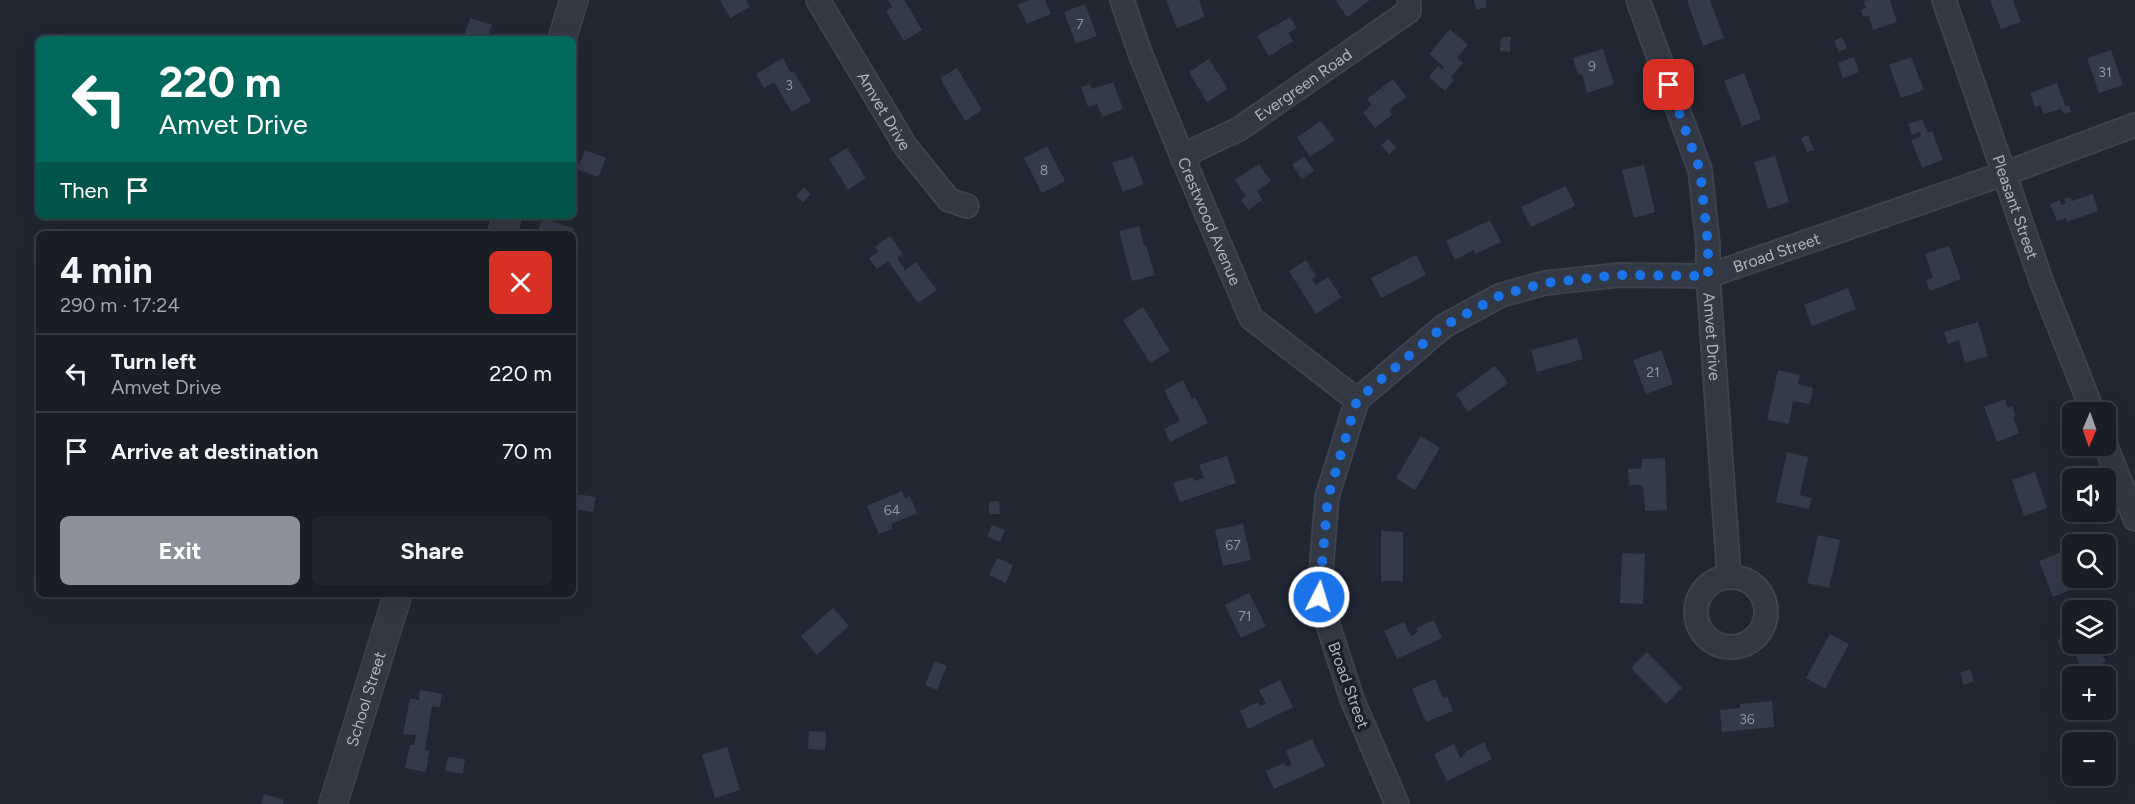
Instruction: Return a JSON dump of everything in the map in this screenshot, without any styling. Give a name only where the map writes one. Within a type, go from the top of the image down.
[{"type":"street","points":[[563,36],[574,0]]},
{"type":"street","name":"Amvet Drive","points":[[818,0],[906,147],[949,200],[967,206]]},
{"type":"street","name":"Crestwood Avenue","points":[[1122,0],[1140,53],[1251,318],[1357,400]]},
{"type":"street","name":"Evergreen Road","points":[[1182,156],[1239,129],[1408,11],[1409,0]]},
{"type":"street","name":"Amvet Drive","points":[[1638,0],[1700,170],[1708,245],[1708,276],[1729,576]]},
{"type":"street","name":"Pleasant Street","points":[[1944,0],[2006,173],[2042,283],[2089,402]]},
{"type":"street","name":"Broad Street","points":[[1397,804],[1352,699],[1319,597],[1328,497],[1357,400],[1444,326],[1501,295],[1545,283],[1619,275],[1708,276],[2006,173],[2135,125]]},
{"type":"street","points":[[2110,456],[2135,519]]},
{"type":"street","name":"School Street","points":[[333,804],[397,597]]},
{"type":"building","points":[[720,0],[746,0],[750,7],[730,18]]},
{"type":"building","points":[[888,0],[904,0],[922,30],[904,41],[886,11],[892,7]]},
{"type":"building","points":[[1029,0],[1045,0],[1051,14],[1027,24],[1018,5]]},
{"type":"building","points":[[1166,0],[1199,0],[1205,17],[1177,28]]},
{"type":"building","points":[[1335,0],[1370,0],[1347,17]]},
{"type":"building","points":[[1474,0],[1486,0],[1487,7],[1476,10]]},
{"type":"building","points":[[1687,0],[1710,0],[1724,38],[1703,46]]},
{"type":"building","points":[[1890,0],[1897,22],[1873,30],[1869,16],[1863,17],[1861,10],[1866,8],[1864,1]]},
{"type":"building","points":[[1990,0],[2013,0],[2021,22],[2001,29]]},
{"type":"building","points":[[1085,4],[1097,36],[1076,44],[1064,12]]},
{"type":"building","points":[[1290,17],[1297,28],[1288,33],[1293,41],[1269,56],[1257,36]]},
{"type":"building","points":[[470,18],[492,25],[488,36],[464,36]]},
{"type":"building","points":[[1450,29],[1468,45],[1457,58],[1463,63],[1451,77],[1454,80],[1445,91],[1429,77],[1438,66],[1442,70],[1444,67],[1429,54]]},
{"type":"building","points":[[1501,37],[1511,37],[1510,52],[1500,51]]},
{"type":"building","points":[[1842,37],[1847,48],[1839,52],[1834,41]]},
{"type":"building","points":[[1603,49],[1614,84],[1587,93],[1582,74],[1578,75],[1573,58]]},
{"type":"building","points":[[2111,50],[2123,85],[2099,93],[2087,58]]},
{"type":"building","points":[[1854,57],[1859,72],[1843,78],[1838,63]]},
{"type":"building","points":[[1911,57],[1924,90],[1901,98],[1889,65]]},
{"type":"building","points":[[783,58],[811,101],[792,112],[774,82],[764,88],[756,74]]},
{"type":"building","points":[[1209,59],[1228,89],[1207,102],[1189,72]]},
{"type":"building","points":[[957,68],[982,110],[965,121],[940,78]]},
{"type":"building","points":[[1744,73],[1761,119],[1742,126],[1724,81]]},
{"type":"building","points":[[1393,79],[1406,97],[1389,110],[1392,115],[1375,128],[1363,112],[1372,105],[1367,99]]},
{"type":"building","points":[[1113,82],[1123,109],[1102,117],[1097,104],[1088,107],[1081,87],[1090,84],[1092,89]]},
{"type":"building","points":[[2057,83],[2065,105],[2070,107],[2071,112],[2064,114],[2061,109],[2044,114],[2040,105],[2035,107],[2030,93]]},
{"type":"building","points":[[1922,119],[1928,133],[1932,131],[1943,160],[1922,168],[1911,140],[1921,136],[1920,132],[1912,135],[1908,124]]},
{"type":"building","points":[[1321,121],[1335,140],[1310,157],[1297,137]]},
{"type":"building","points":[[1808,135],[1814,150],[1807,152],[1801,138]]},
{"type":"building","points":[[1389,139],[1396,148],[1389,154],[1381,145]]},
{"type":"building","points":[[1047,146],[1065,181],[1042,193],[1024,158]]},
{"type":"building","points":[[847,148],[866,178],[848,190],[829,159]]},
{"type":"building","points":[[585,150],[606,158],[598,177],[577,169]]},
{"type":"building","points":[[1133,156],[1144,184],[1123,192],[1112,163]]},
{"type":"building","points":[[1304,156],[1314,171],[1302,179],[1292,165]]},
{"type":"building","points":[[1775,156],[1789,202],[1768,209],[1754,162]]},
{"type":"building","points":[[1259,164],[1271,181],[1257,191],[1262,200],[1248,210],[1241,200],[1246,196],[1235,180]]},
{"type":"building","points":[[1644,165],[1655,212],[1634,218],[1622,170]]},
{"type":"building","points":[[1566,186],[1575,206],[1531,227],[1521,207]]},
{"type":"building","points":[[804,187],[811,194],[803,202],[796,196]]},
{"type":"building","points":[[2093,194],[2098,211],[2067,222],[2066,218],[2057,221],[2050,204],[2060,200],[2061,205],[2066,203],[2064,199],[2070,197],[2072,201]]},
{"type":"building","points":[[542,219],[574,228],[573,231],[538,231]]},
{"type":"building","points":[[1490,220],[1501,242],[1475,254],[1473,250],[1455,260],[1446,241]]},
{"type":"building","points":[[1139,226],[1155,275],[1132,281],[1119,231]]},
{"type":"building","points":[[890,236],[903,254],[897,258],[905,270],[916,262],[937,290],[918,303],[888,261],[877,269],[869,258],[878,252],[875,247]]},
{"type":"building","points":[[1949,246],[1961,279],[1930,291],[1926,280],[1933,278],[1925,254]]},
{"type":"building","points":[[1416,255],[1426,275],[1381,298],[1371,278]]},
{"type":"building","points":[[1306,260],[1316,276],[1312,279],[1316,285],[1328,277],[1341,297],[1316,314],[1289,271]]},
{"type":"building","points":[[1848,288],[1856,309],[1812,326],[1804,305]]},
{"type":"building","points":[[1143,307],[1170,351],[1150,363],[1123,320]]},
{"type":"building","points":[[1978,322],[1988,356],[1965,363],[1959,340],[1948,344],[1944,332]]},
{"type":"building","points":[[1577,338],[1583,359],[1537,372],[1531,350]]},
{"type":"building","points":[[1661,350],[1673,384],[1646,394],[1633,360]]},
{"type":"building","points":[[1495,366],[1508,383],[1468,412],[1456,394]]},
{"type":"building","points":[[1778,370],[1800,375],[1798,384],[1813,388],[1810,404],[1793,401],[1789,424],[1767,420]]},
{"type":"building","points":[[1183,380],[1192,399],[1195,397],[1208,423],[1170,442],[1164,429],[1180,421],[1164,390]]},
{"type":"building","points":[[2005,399],[2008,408],[2012,406],[2019,433],[1997,442],[1984,407]]},
{"type":"building","points":[[1421,436],[1440,448],[1415,490],[1396,478]]},
{"type":"building","points":[[1787,452],[1808,457],[1800,495],[1812,498],[1809,509],[1776,502]]},
{"type":"building","points":[[1227,456],[1236,483],[1180,502],[1173,483],[1193,477],[1194,481],[1204,478],[1199,465]]},
{"type":"building","points":[[1665,458],[1667,510],[1645,511],[1643,485],[1629,485],[1628,469],[1642,468],[1642,459]]},
{"type":"building","points":[[2035,472],[2047,508],[2024,516],[2012,480]]},
{"type":"building","points":[[902,491],[905,498],[910,496],[917,513],[891,524],[893,529],[879,534],[867,506]]},
{"type":"building","points":[[576,494],[596,497],[593,512],[576,509]]},
{"type":"building","points":[[999,501],[1000,514],[989,514],[989,502]]},
{"type":"building","points":[[1243,524],[1251,560],[1223,566],[1215,530]]},
{"type":"building","points":[[992,525],[1005,530],[1000,542],[987,537]]},
{"type":"building","points":[[1381,531],[1403,532],[1403,581],[1381,581]]},
{"type":"building","points":[[1818,535],[1840,540],[1829,588],[1807,583]]},
{"type":"building","points":[[2061,552],[2062,588],[2075,588],[2053,597],[2039,561]]},
{"type":"building","points":[[1622,553],[1645,554],[1643,604],[1620,603]]},
{"type":"building","points":[[997,558],[1013,565],[1006,583],[989,575]]},
{"type":"building","points":[[1249,593],[1266,626],[1241,638],[1225,605]]},
{"type":"building","points":[[833,608],[849,626],[817,655],[801,636]]},
{"type":"building","points":[[1434,620],[1442,638],[1397,659],[1384,631],[1404,622],[1411,636],[1418,632],[1416,628]]},
{"type":"building","points":[[1830,634],[1849,644],[1825,689],[1806,678]]},
{"type":"building","points":[[2062,638],[2062,652],[2057,640]]},
{"type":"building","points":[[1647,652],[1682,688],[1666,704],[1631,668]]},
{"type":"building","points":[[2075,654],[2102,654],[2106,662],[2097,666],[2080,666]]},
{"type":"building","points":[[935,661],[947,666],[937,690],[925,685]]},
{"type":"building","points":[[1970,669],[1974,681],[1964,685],[1960,673]]},
{"type":"building","points":[[1435,679],[1443,698],[1447,697],[1453,711],[1426,722],[1412,689]]},
{"type":"building","points":[[1280,680],[1293,707],[1248,729],[1240,711],[1258,702],[1260,706],[1266,704],[1259,690]]},
{"type":"building","points":[[420,690],[442,694],[440,707],[432,706],[425,750],[429,751],[426,772],[405,768],[410,745],[414,745],[416,735],[403,734],[410,698],[419,700]]},
{"type":"building","points":[[1772,701],[1774,727],[1722,732],[1720,710],[1740,708],[1740,704]]},
{"type":"building","points":[[809,731],[826,732],[825,750],[808,749]]},
{"type":"building","points":[[1312,739],[1325,766],[1274,789],[1266,771],[1284,763],[1286,767],[1292,765],[1286,751]]},
{"type":"building","points":[[1484,742],[1492,759],[1447,781],[1434,754],[1454,744],[1460,758],[1466,754],[1465,752]]},
{"type":"building","points":[[727,747],[740,790],[715,798],[702,755]]},
{"type":"building","points":[[448,757],[465,759],[463,774],[445,771]]},
{"type":"building","points":[[264,794],[284,800],[283,804],[261,804]]},
{"type":"route","points":[[1319,597],[1328,497],[1357,400],[1444,326],[1501,295],[1545,283],[1619,275],[1708,276],[1708,245],[1700,170],[1669,85]]}]
